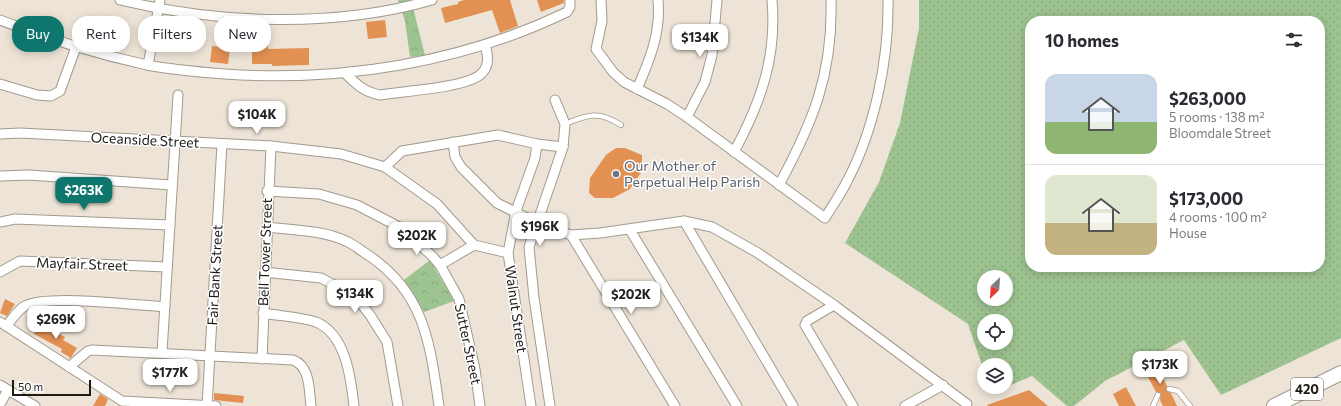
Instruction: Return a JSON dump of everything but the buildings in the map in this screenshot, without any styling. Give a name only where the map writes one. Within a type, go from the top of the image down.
[{"type":"main road","name":"420","points":[[1274,406],[1341,373]]},
{"type":"street","points":[[120,0],[159,5],[226,18],[292,19],[353,15],[388,10],[432,0]]},
{"type":"street","points":[[96,52],[148,65],[191,72],[298,77],[345,73],[422,61],[485,45],[532,29],[566,12],[570,7],[570,0]]},
{"type":"street","points":[[602,0],[602,21],[596,49],[613,72],[624,82],[667,104],[687,117],[825,218],[845,186],[870,123],[882,77],[889,28],[888,0]]},
{"type":"street","points":[[637,89],[654,46],[660,19],[658,0]]},
{"type":"street","points":[[687,117],[705,82],[712,55],[716,0]]},
{"type":"street","points":[[734,152],[750,123],[763,88],[771,59],[774,22],[772,0]]},
{"type":"street","points":[[779,185],[802,142],[818,102],[828,59],[832,24],[831,0]]},
{"type":"street","points":[[148,65],[159,5]]},
{"type":"street","points":[[0,20],[72,46]]},
{"type":"street","points":[[345,73],[368,93],[380,95],[469,82],[482,73],[486,66],[488,57],[485,45]]},
{"type":"street","points":[[0,84],[37,95],[51,96],[60,91],[74,52]]},
{"type":"street","points":[[162,352],[178,95]]},
{"type":"street","points":[[550,406],[534,298],[529,247],[563,147],[565,124],[555,100]]},
{"type":"street","name":"Oceanside Street","points":[[0,134],[20,133],[271,146],[342,154],[385,167],[437,204],[474,245]]},
{"type":"street","points":[[385,167],[402,151],[498,135],[537,144],[563,147]]},
{"type":"street","points":[[453,142],[455,157],[461,167],[497,203],[516,211],[537,223],[571,235],[630,230],[684,221],[712,227],[758,253],[834,305],[967,404]]},
{"type":"street","name":"Fair Bank Street","points":[[210,406],[210,357],[222,144]]},
{"type":"street","name":"Walnut Street","points":[[530,406],[508,253],[516,211],[535,158],[537,144]]},
{"type":"street","name":"Bell Tower Street","points":[[262,359],[264,272],[271,146]]},
{"type":"street","points":[[0,176],[29,175],[172,185]]},
{"type":"street","name":"Sutter Street","points":[[268,192],[319,194],[357,205],[403,229],[440,264],[459,300],[475,369],[480,406]]},
{"type":"street","points":[[0,222],[15,218],[170,225]]},
{"type":"street","points":[[684,221],[793,406]]},
{"type":"street","points":[[267,227],[314,233],[347,242],[384,266],[415,304],[423,321],[432,357],[439,406]]},
{"type":"street","points":[[630,230],[737,406]]},
{"type":"street","points":[[571,235],[675,406]]},
{"type":"street","points":[[440,264],[474,245],[508,253]]},
{"type":"street","name":"Mayfair Street","points":[[0,272],[20,262],[167,267]]},
{"type":"street","points":[[264,272],[322,278],[355,296],[370,315],[387,342],[398,406]]},
{"type":"street","points":[[165,307],[58,301],[37,302],[24,306],[3,324],[69,367],[121,404],[210,406]]},
{"type":"street","points":[[834,305],[807,321],[805,325],[853,406]]},
{"type":"street","points":[[264,313],[315,322],[331,334],[346,359],[354,406]]},
{"type":"street","points":[[69,367],[92,350],[162,352],[210,357],[293,360],[300,363],[305,368],[311,406]]},
{"type":"street","points":[[905,406],[943,385]]},
{"type":"street","points":[[0,404],[4,388],[35,406]]},
{"type":"lane","points":[[565,124],[582,116],[595,115],[606,116],[621,125]]},
{"type":"lane","points":[[1169,389],[1178,391],[1190,406]]},
{"type":"lane","points":[[1152,406],[1158,395]]},
{"type":"green space","points":[[398,0],[411,0],[425,55],[410,57],[405,21]]},
{"type":"green space","points":[[919,0],[1341,0],[1341,338],[1221,395],[1184,340],[1105,381],[1074,406],[1067,406],[1032,376],[1013,384],[1013,358],[980,358],[968,324],[845,243],[879,182],[900,123],[919,28]]},
{"type":"green space","points":[[430,260],[454,301],[424,312],[404,280]]},
{"type":"place","name":"Our Mother of Perpetual Help Parish","points":[[616,174]]}]
